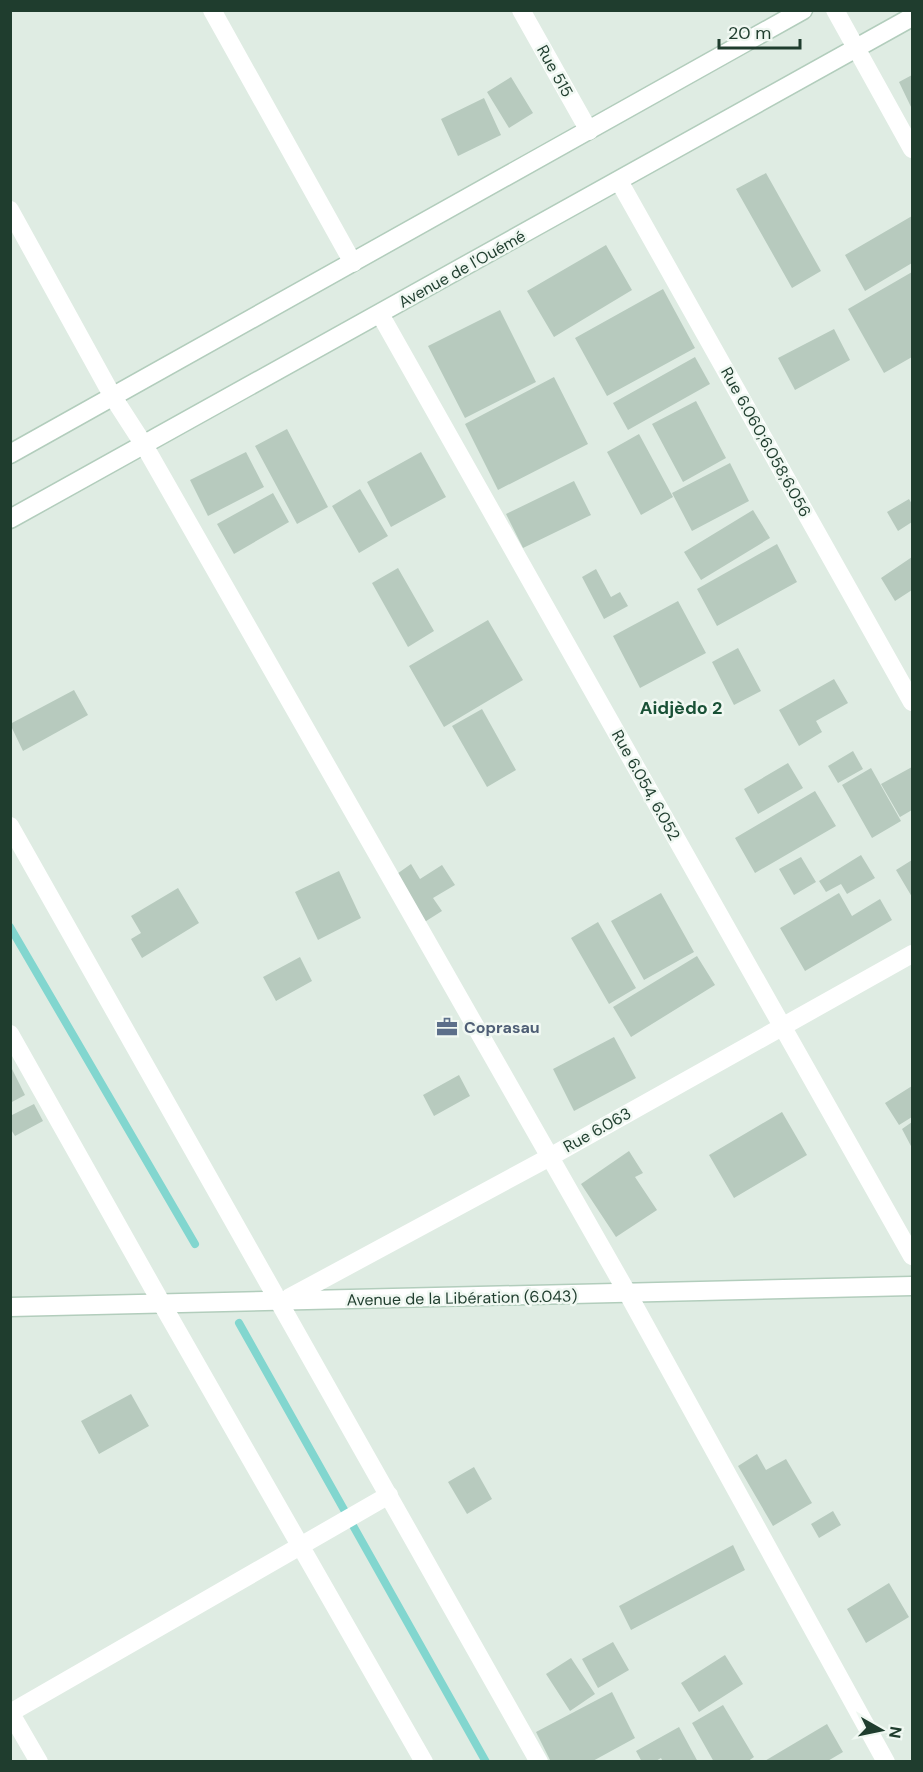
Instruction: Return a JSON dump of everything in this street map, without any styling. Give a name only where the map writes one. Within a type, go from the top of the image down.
[{"type":"street","points":[[212,10],[353,263]]},
{"type":"street","name":"Rue 515","points":[[521,10],[589,131]]},
{"type":"street","points":[[10,454],[803,10]]},
{"type":"street","points":[[835,10],[912,149]]},
{"type":"street","name":"Avenue de l'Ouémé","points":[[10,519],[912,18]]},
{"type":"street","name":"Rue 6.060;6.058;6.056","points":[[619,181],[912,702]]},
{"type":"street","points":[[10,210],[113,397],[144,445],[548,1158],[628,1294],[886,1761]]},
{"type":"street","name":"Rue 6.054, 6.052","points":[[380,314],[912,1256]]},
{"type":"street","points":[[10,826],[539,1761]]},
{"type":"street","name":"Rue 6.063","points":[[280,1302],[548,1158],[912,954]]},
{"type":"street","points":[[10,1034],[424,1761]]},
{"type":"street","name":"Avenue de la Libération (6.043)","points":[[10,1307],[912,1286]]},
{"type":"street","points":[[39,1761],[11,1712],[389,1496]]},
{"type":"building","points":[[912,75],[912,109],[899,82]]},
{"type":"building","points":[[511,77],[533,113],[509,128],[487,92]]},
{"type":"building","points":[[484,98],[501,135],[458,156],[441,119]]},
{"type":"building","points":[[766,173],[821,271],[792,288],[736,189]]},
{"type":"building","points":[[912,216],[912,263],[865,291],[845,255]]},
{"type":"building","points":[[606,245],[632,290],[554,337],[527,291]]},
{"type":"building","points":[[912,272],[912,357],[884,373],[848,309]]},
{"type":"building","points":[[663,289],[695,348],[607,396],[575,338]]},
{"type":"building","points":[[500,310],[536,382],[465,418],[428,346]]},
{"type":"building","points":[[834,329],[850,360],[795,390],[778,358]]},
{"type":"building","points":[[695,357],[710,384],[628,430],[613,403]]},
{"type":"building","points":[[554,377],[588,444],[498,490],[465,424]]},
{"type":"building","points":[[696,401],[726,458],[683,482],[652,424]]},
{"type":"building","points":[[287,429],[328,507],[297,524],[255,446]]},
{"type":"building","points":[[639,434],[673,497],[641,515],[607,452]]},
{"type":"building","points":[[246,452],[264,487],[208,516],[190,480]]},
{"type":"building","points":[[421,452],[446,497],[391,527],[367,482]]},
{"type":"building","points":[[730,463],[749,501],[692,531],[672,493]]},
{"type":"building","points":[[574,481],[591,515],[523,548],[506,514]]},
{"type":"building","points":[[360,489],[388,536],[359,553],[332,506]]},
{"type":"building","points":[[273,493],[289,522],[234,554],[217,524]]},
{"type":"building","points":[[909,499],[912,504],[912,522],[898,531],[887,512]]},
{"type":"building","points":[[753,510],[770,538],[701,580],[684,552]]},
{"type":"building","points":[[777,544],[797,582],[717,626],[697,589]]},
{"type":"building","points":[[912,557],[912,590],[895,601],[881,578]]},
{"type":"building","points":[[398,568],[434,631],[408,647],[372,583]]},
{"type":"building","points":[[596,569],[611,597],[620,592],[628,606],[604,619],[582,577]]},
{"type":"building","points":[[678,601],[706,653],[640,688],[613,636]]},
{"type":"building","points":[[488,620],[523,680],[444,727],[409,666]]},
{"type":"building","points":[[738,648],[761,691],[734,705],[712,662]]},
{"type":"building","points":[[834,679],[848,703],[816,721],[822,732],[799,746],[779,710]]},
{"type":"building","points":[[74,690],[88,715],[23,751],[10,724]]},
{"type":"building","points":[[482,709],[516,770],[487,787],[452,726]]},
{"type":"building","points":[[853,751],[863,769],[838,783],[828,766]]},
{"type":"building","points":[[788,763],[803,788],[758,814],[744,789]]},
{"type":"building","points":[[912,767],[912,810],[900,817],[881,784]]},
{"type":"building","points":[[871,768],[901,821],[872,838],[842,785]]},
{"type":"building","points":[[815,791],[836,826],[755,873],[735,838]]},
{"type":"building","points":[[861,855],[875,878],[847,894],[841,884],[826,892],[819,881]]},
{"type":"building","points":[[801,857],[816,882],[794,895],[779,869]]},
{"type":"building","points":[[912,860],[912,897],[896,870]]},
{"type":"building","points":[[411,864],[420,879],[442,865],[455,885],[433,898],[442,911],[423,923],[394,876]]},
{"type":"building","points":[[339,871],[361,918],[318,940],[295,892]]},
{"type":"building","points":[[178,888],[199,923],[142,958],[131,939],[141,933],[131,916]]},
{"type":"building","points":[[661,893],[694,952],[644,980],[611,921]]},
{"type":"building","points":[[839,893],[852,916],[880,899],[892,920],[805,971],[780,928]]},
{"type":"building","points":[[598,922],[636,988],[609,1004],[571,938]]},
{"type":"building","points":[[697,956],[715,985],[631,1037],[613,1007]]},
{"type":"building","points":[[300,957],[312,981],[276,1001],[263,977]]},
{"type":"building","points":[[614,1037],[636,1078],[574,1111],[553,1069]]},
{"type":"building","points":[[10,1065],[25,1095],[10,1103]]},
{"type":"building","points":[[459,1075],[470,1096],[434,1116],[423,1095]]},
{"type":"building","points":[[912,1086],[912,1117],[899,1125],[885,1103]]},
{"type":"building","points":[[34,1104],[43,1121],[15,1136],[10,1128],[10,1116]]},
{"type":"building","points":[[782,1112],[807,1155],[734,1198],[709,1155]]},
{"type":"building","points":[[912,1122],[912,1148],[902,1129]]},
{"type":"building","points":[[629,1151],[643,1173],[635,1177],[657,1210],[616,1237],[581,1184]]},
{"type":"building","points":[[131,1394],[149,1426],[99,1454],[81,1421]]},
{"type":"building","points":[[757,1454],[766,1470],[786,1459],[812,1503],[773,1526],[738,1466]]},
{"type":"building","points":[[474,1467],[492,1499],[467,1514],[448,1482]]},
{"type":"building","points":[[833,1511],[841,1525],[819,1538],[811,1524]]},
{"type":"building","points":[[733,1545],[745,1570],[631,1630],[619,1606]]},
{"type":"building","points":[[889,1583],[909,1617],[866,1643],[847,1609]]},
{"type":"building","points":[[613,1642],[629,1670],[598,1688],[582,1659]]},
{"type":"building","points":[[725,1655],[743,1684],[699,1712],[681,1683]]},
{"type":"building","points":[[571,1658],[595,1694],[570,1711],[546,1674]]},
{"type":"building","points":[[612,1692],[635,1738],[591,1762],[551,1762],[536,1732]]},
{"type":"building","points":[[723,1705],[754,1757],[747,1762],[714,1762],[692,1723]]},
{"type":"building","points":[[827,1724],[843,1752],[826,1762],[763,1762]]},
{"type":"building","points":[[679,1727],[698,1762],[663,1762],[661,1758],[654,1762],[642,1762],[636,1751]]},
{"type":"waterway","points":[[10,927],[195,1244]]},
{"type":"waterway","points":[[239,1323],[486,1762]]},
{"type":"place","name":"Coprasau","points":[[447,1027]]},
{"type":"district","name":"Aidjèdo 2","points":[[681,708]]}]
